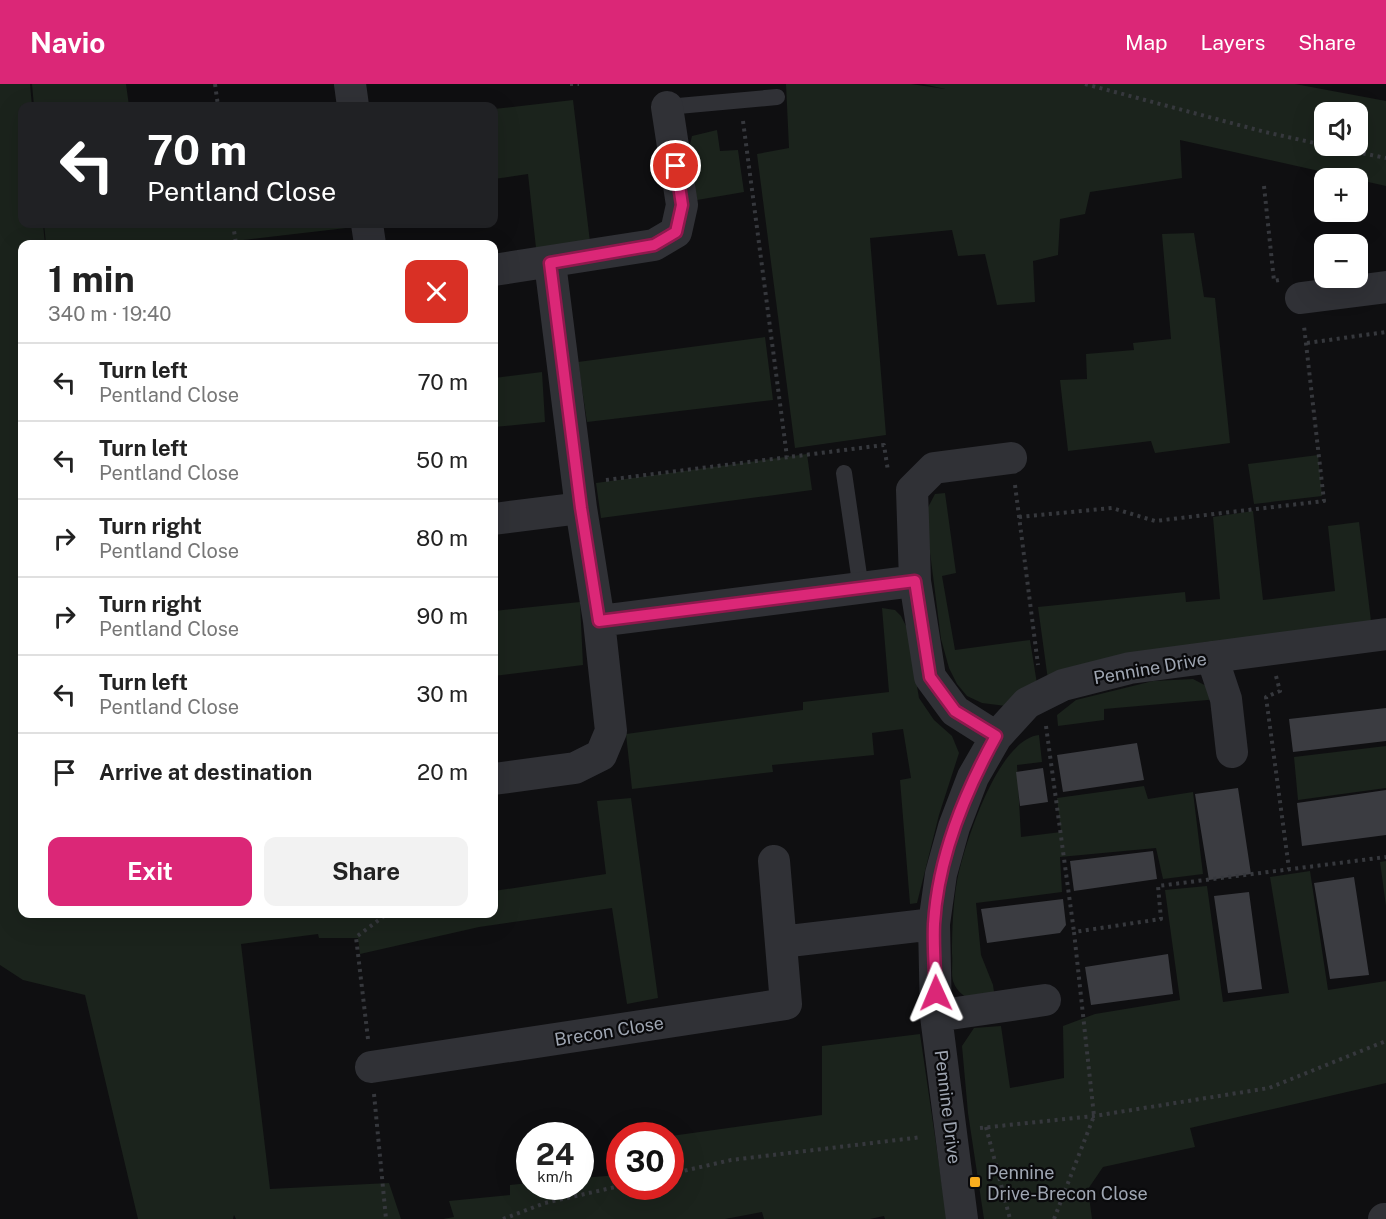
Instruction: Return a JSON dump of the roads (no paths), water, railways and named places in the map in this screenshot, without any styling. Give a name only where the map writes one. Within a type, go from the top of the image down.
[{"type":"street","points":[[350,84],[352,102]]},
{"type":"street","points":[[498,270],[654,245],[676,232],[682,205],[667,107]]},
{"type":"street","points":[[498,778],[575,768],[601,754],[611,730],[599,621],[579,496],[550,263]]},
{"type":"street","points":[[1301,298],[1386,287]]},
{"type":"street","points":[[996,736],[955,711],[930,677],[915,581],[912,490],[934,468],[1011,458]]},
{"type":"street","points":[[498,518],[579,496]]},
{"type":"street","points":[[599,621],[915,581]]},
{"type":"street","name":"Pennine Drive","points":[[962,1219],[936,1017],[934,924],[940,874],[954,827],[973,777],[996,736],[1027,703],[1063,685],[1130,668],[1386,634]]},
{"type":"street","points":[[1212,657],[1226,699],[1232,752]]},
{"type":"street","name":"Brecon Close","points":[[371,1067],[786,1004],[774,861]]},
{"type":"street","points":[[781,942],[934,924]]},
{"type":"street","points":[[936,1017],[1045,1000]]},
{"type":"lane","points":[[667,107],[777,97]]},
{"type":"lane","points":[[844,473],[861,589]]},
{"type":"place","name":"Pennine Drive-Brecon Close","points":[[975,1182]]}]
